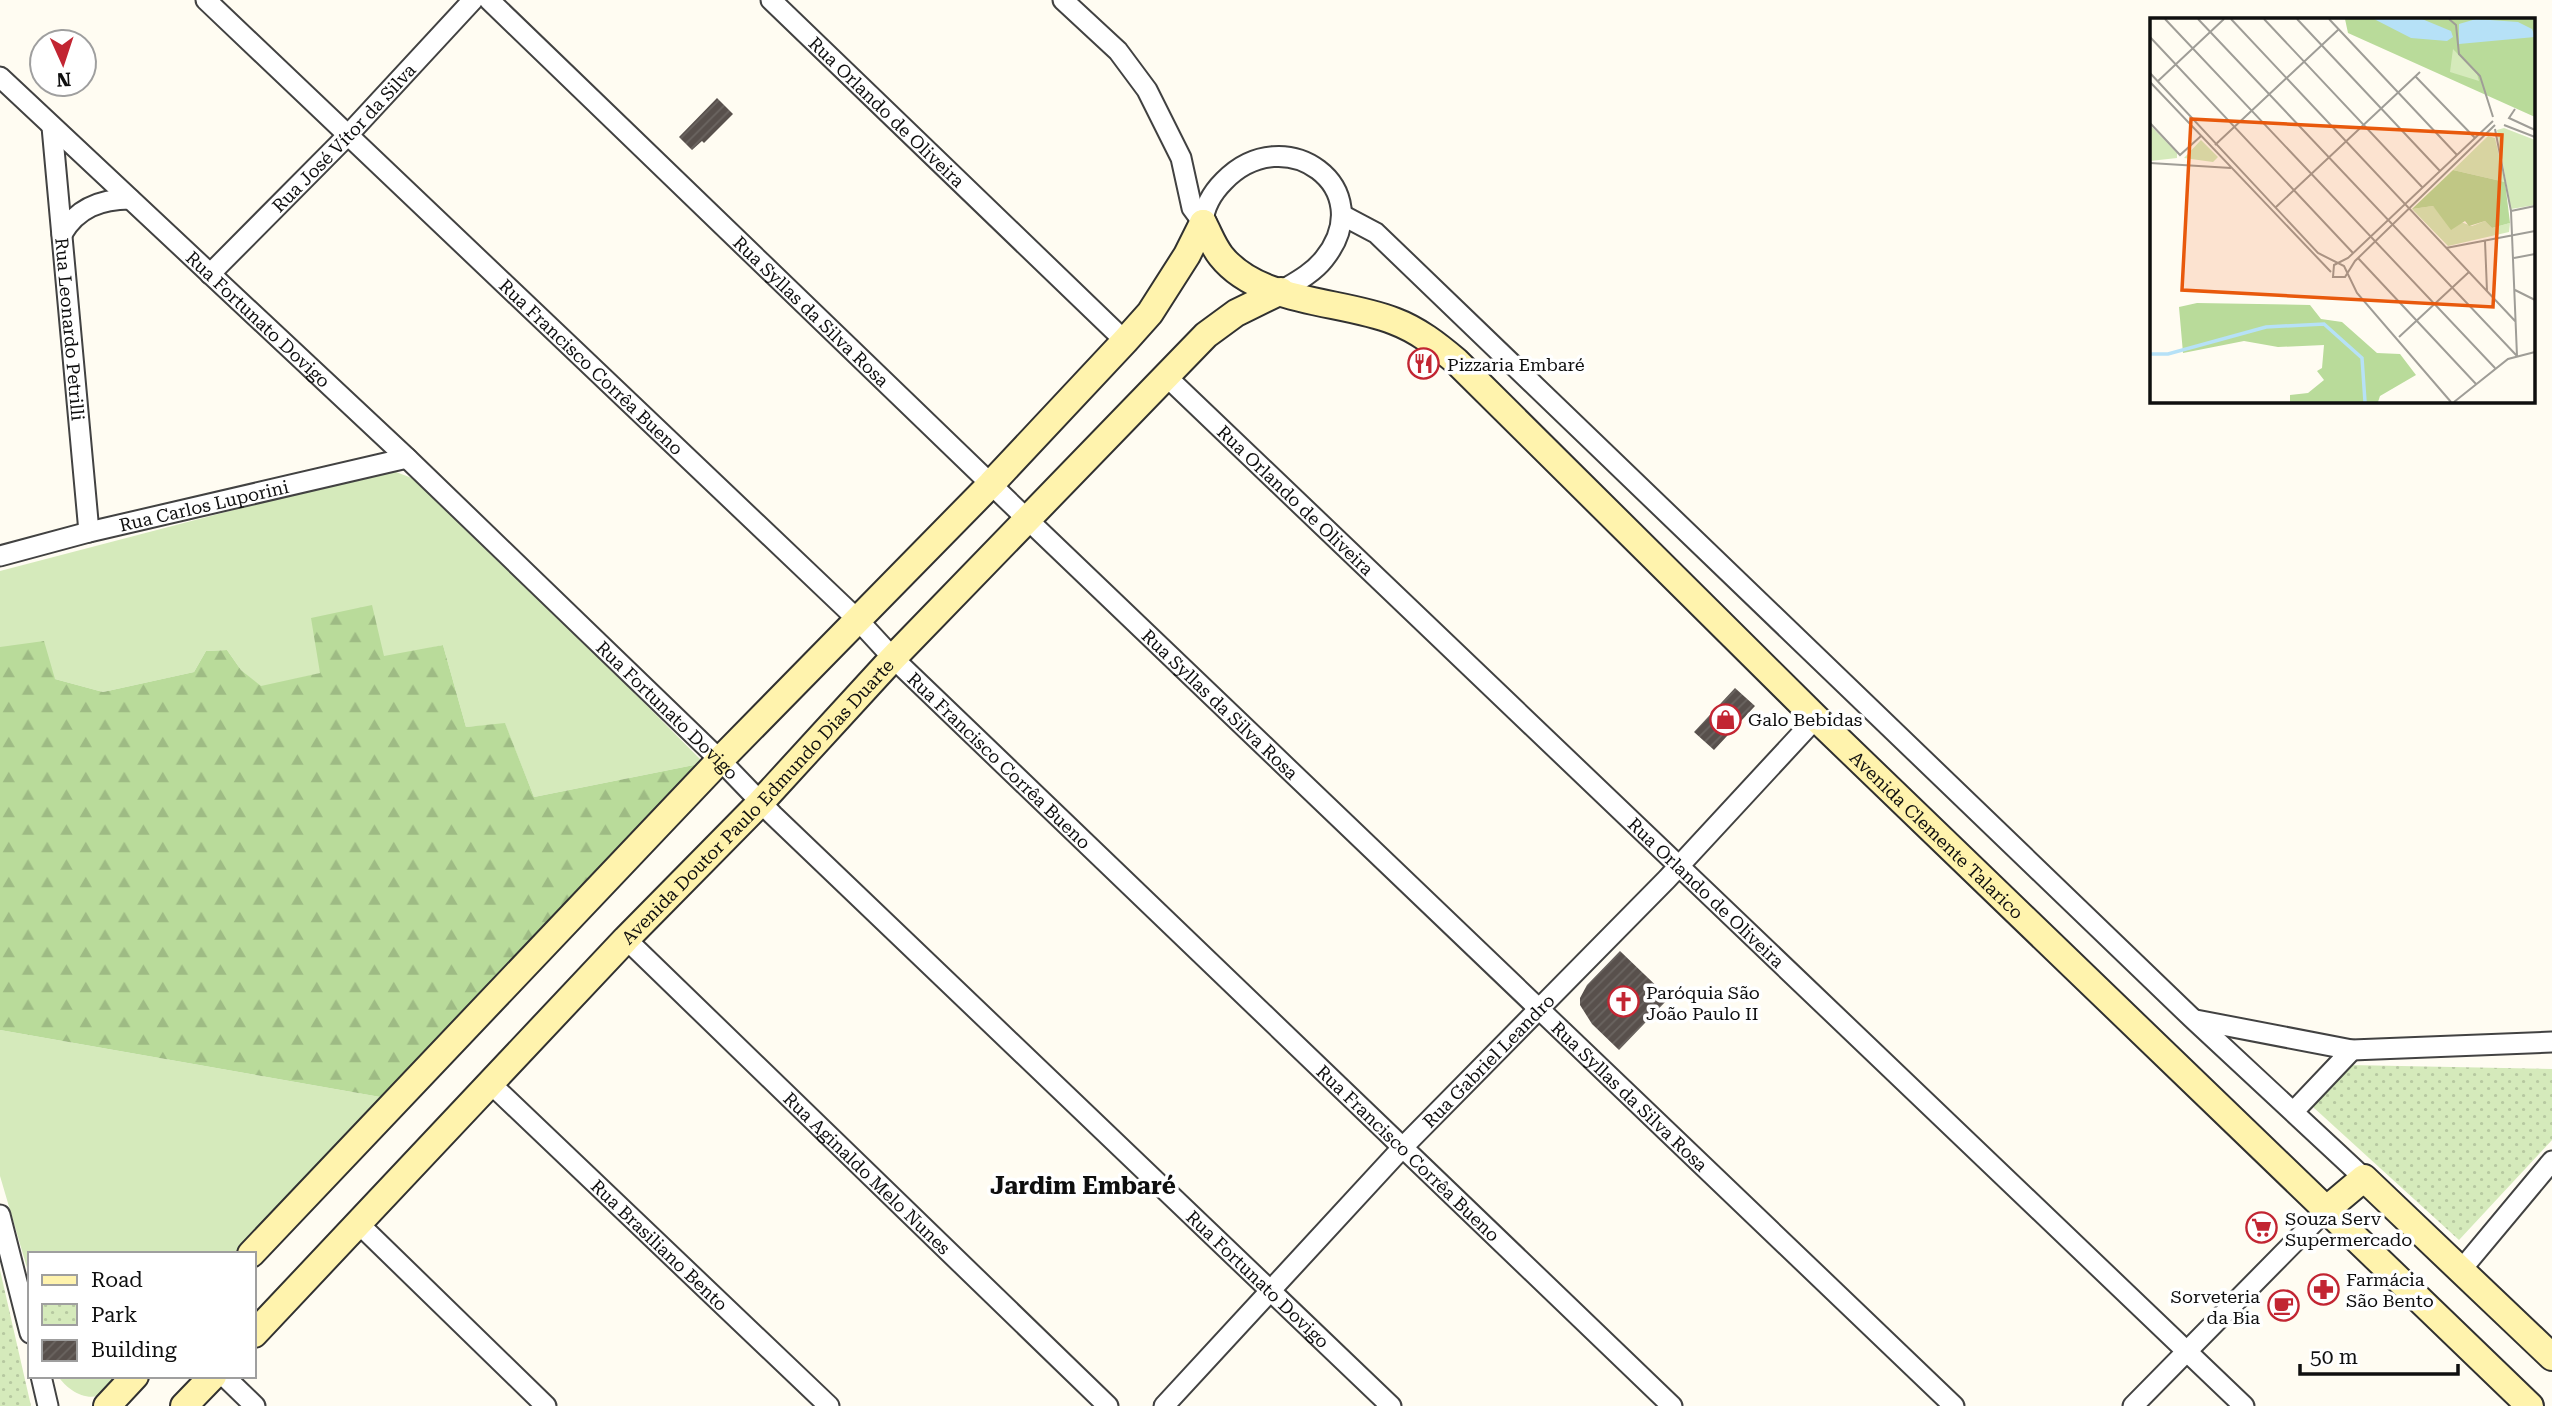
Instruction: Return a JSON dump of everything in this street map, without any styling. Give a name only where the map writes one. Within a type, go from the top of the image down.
[{"type":"street","name":"Rua Francisco Corrêa Bueno","points":[[206,0],[858,620],[892,658],[1672,1406]]},
{"type":"street","name":"Rua José Vítor da Silva","points":[[210,274],[348,135],[473,0]]},
{"type":"street","name":"Rua Syllas da Silva Rosa","points":[[489,0],[1954,1406]]},
{"type":"street","name":"Rua Orlando de Oliveira","points":[[771,0],[1125,341]]},
{"type":"street","name":"Avenida Clemente Talarico","points":[[1063,0],[1118,51],[1147,90],[1181,158],[1192,208],[1215,247],[1231,267],[1253,281],[1281,292],[1393,320],[1437,344],[1816,718],[2530,1406]]},
{"type":"street","name":"Rua Fortunato Dovigo","points":[[0,77],[407,458],[720,760],[760,803],[1391,1406]]},
{"type":"street","name":"Rua Leonardo Petrilli","points":[[52,127],[89,532]]},
{"type":"street","points":[[253,1252],[720,760],[991,484],[1125,341],[1150,313],[1187,255],[1203,223],[1209,200],[1226,178],[1249,163],[1275,155],[1302,160],[1324,176],[1340,199],[1342,215],[1340,228],[1325,257],[1315,269],[1281,292]]},
{"type":"street","points":[[61,234],[69,221],[97,203],[130,199]]},
{"type":"street","points":[[1342,215],[1376,233],[2193,1020],[2294,1111],[2552,1357]]},
{"type":"street","name":"Avenida Doutor Paulo Edmundo Dias Duarte","points":[[256,1332],[626,939],[760,803],[892,658],[1206,335],[1236,313],[1281,292]]},
{"type":"street","name":"Rua Orlando de Oliveira","points":[[1167,377],[2244,1406]]},
{"type":"street","name":"Rua Carlos Luporini","points":[[0,556],[89,532],[407,458]]},
{"type":"street","name":"Rua Gabriel Leandro","points":[[1164,1406],[1402,1148],[1679,866],[1816,718]]},
{"type":"street","name":"Rua Aginaldo Melo Nunes","points":[[626,939],[1108,1406]]},
{"type":"street","points":[[2193,1020],[2352,1050],[2552,1042]]},
{"type":"street","points":[[2294,1111],[2352,1050]]},
{"type":"street","name":"Rua Brasiliano Bento","points":[[491,1083],[829,1406]]},
{"type":"street","points":[[2461,1270],[2552,1161]]},
{"type":"street","points":[[2133,1406],[2326,1210],[2364,1178]]},
{"type":"street","points":[[0,1215],[28,1325]]},
{"type":"street","points":[[359,1224],[546,1406]]},
{"type":"street","points":[[41,1378],[48,1406]]},
{"type":"street","points":[[107,1406],[133,1378]]},
{"type":"street","points":[[184,1406],[211,1378]]},
{"type":"street","points":[[226,1378],[255,1406]]},
{"type":"green space","points":[[396,472],[425,483],[704,763],[534,797],[505,724],[466,727],[443,645],[261,687],[241,670],[227,650],[206,651],[194,672],[103,692],[55,679],[0,647],[0,571],[375,473]]},
{"type":"green space","points":[[372,605],[384,656],[443,645],[466,727],[505,723],[534,797],[704,763],[386,1098],[0,1030],[0,647],[44,641],[55,679],[103,692],[194,672],[206,651],[227,650],[241,670],[261,686],[320,673],[311,618]]},
{"type":"green space","points":[[0,1030],[386,1098],[243,1252],[28,1252],[28,1271],[0,1176]]},
{"type":"green space","points":[[2350,1065],[2552,1069],[2552,1140],[2459,1240],[2313,1107]]},
{"type":"green space","points":[[0,1270],[31,1406],[0,1406]]},
{"type":"green space","points":[[60,1378],[124,1378],[105,1393],[92,1397],[75,1392]]},
{"type":"building","points":[[717,98],[733,114],[704,143],[702,141],[692,150],[679,137]]},
{"type":"building","name":"Galo Bebidas","points":[[1735,688],[1755,706],[1714,750],[1694,732]]},
{"type":"building","name":"Paróquia São João Paulo II","points":[[1620,951],[1669,998],[1619,1050],[1592,1024],[1580,1005],[1580,998],[1587,985]]},
{"type":"place","name":"Pizzaria Embaré","points":[[1424,364]]},
{"type":"place","name":"Galo Bebidas","points":[[1725,719]]},
{"type":"place","name":"Paróquia São João Paulo II","points":[[1623,1002]]},
{"type":"place","name":"Souza Serv Supermercado","points":[[2262,1228]]},
{"type":"place","name":"Farmácia São Bento","points":[[2323,1289]]},
{"type":"place","name":"Sorveteria da Bia","points":[[2283,1306]]},
{"type":"district","name":"Jardim Embaré","points":[[1083,1186]]}]
